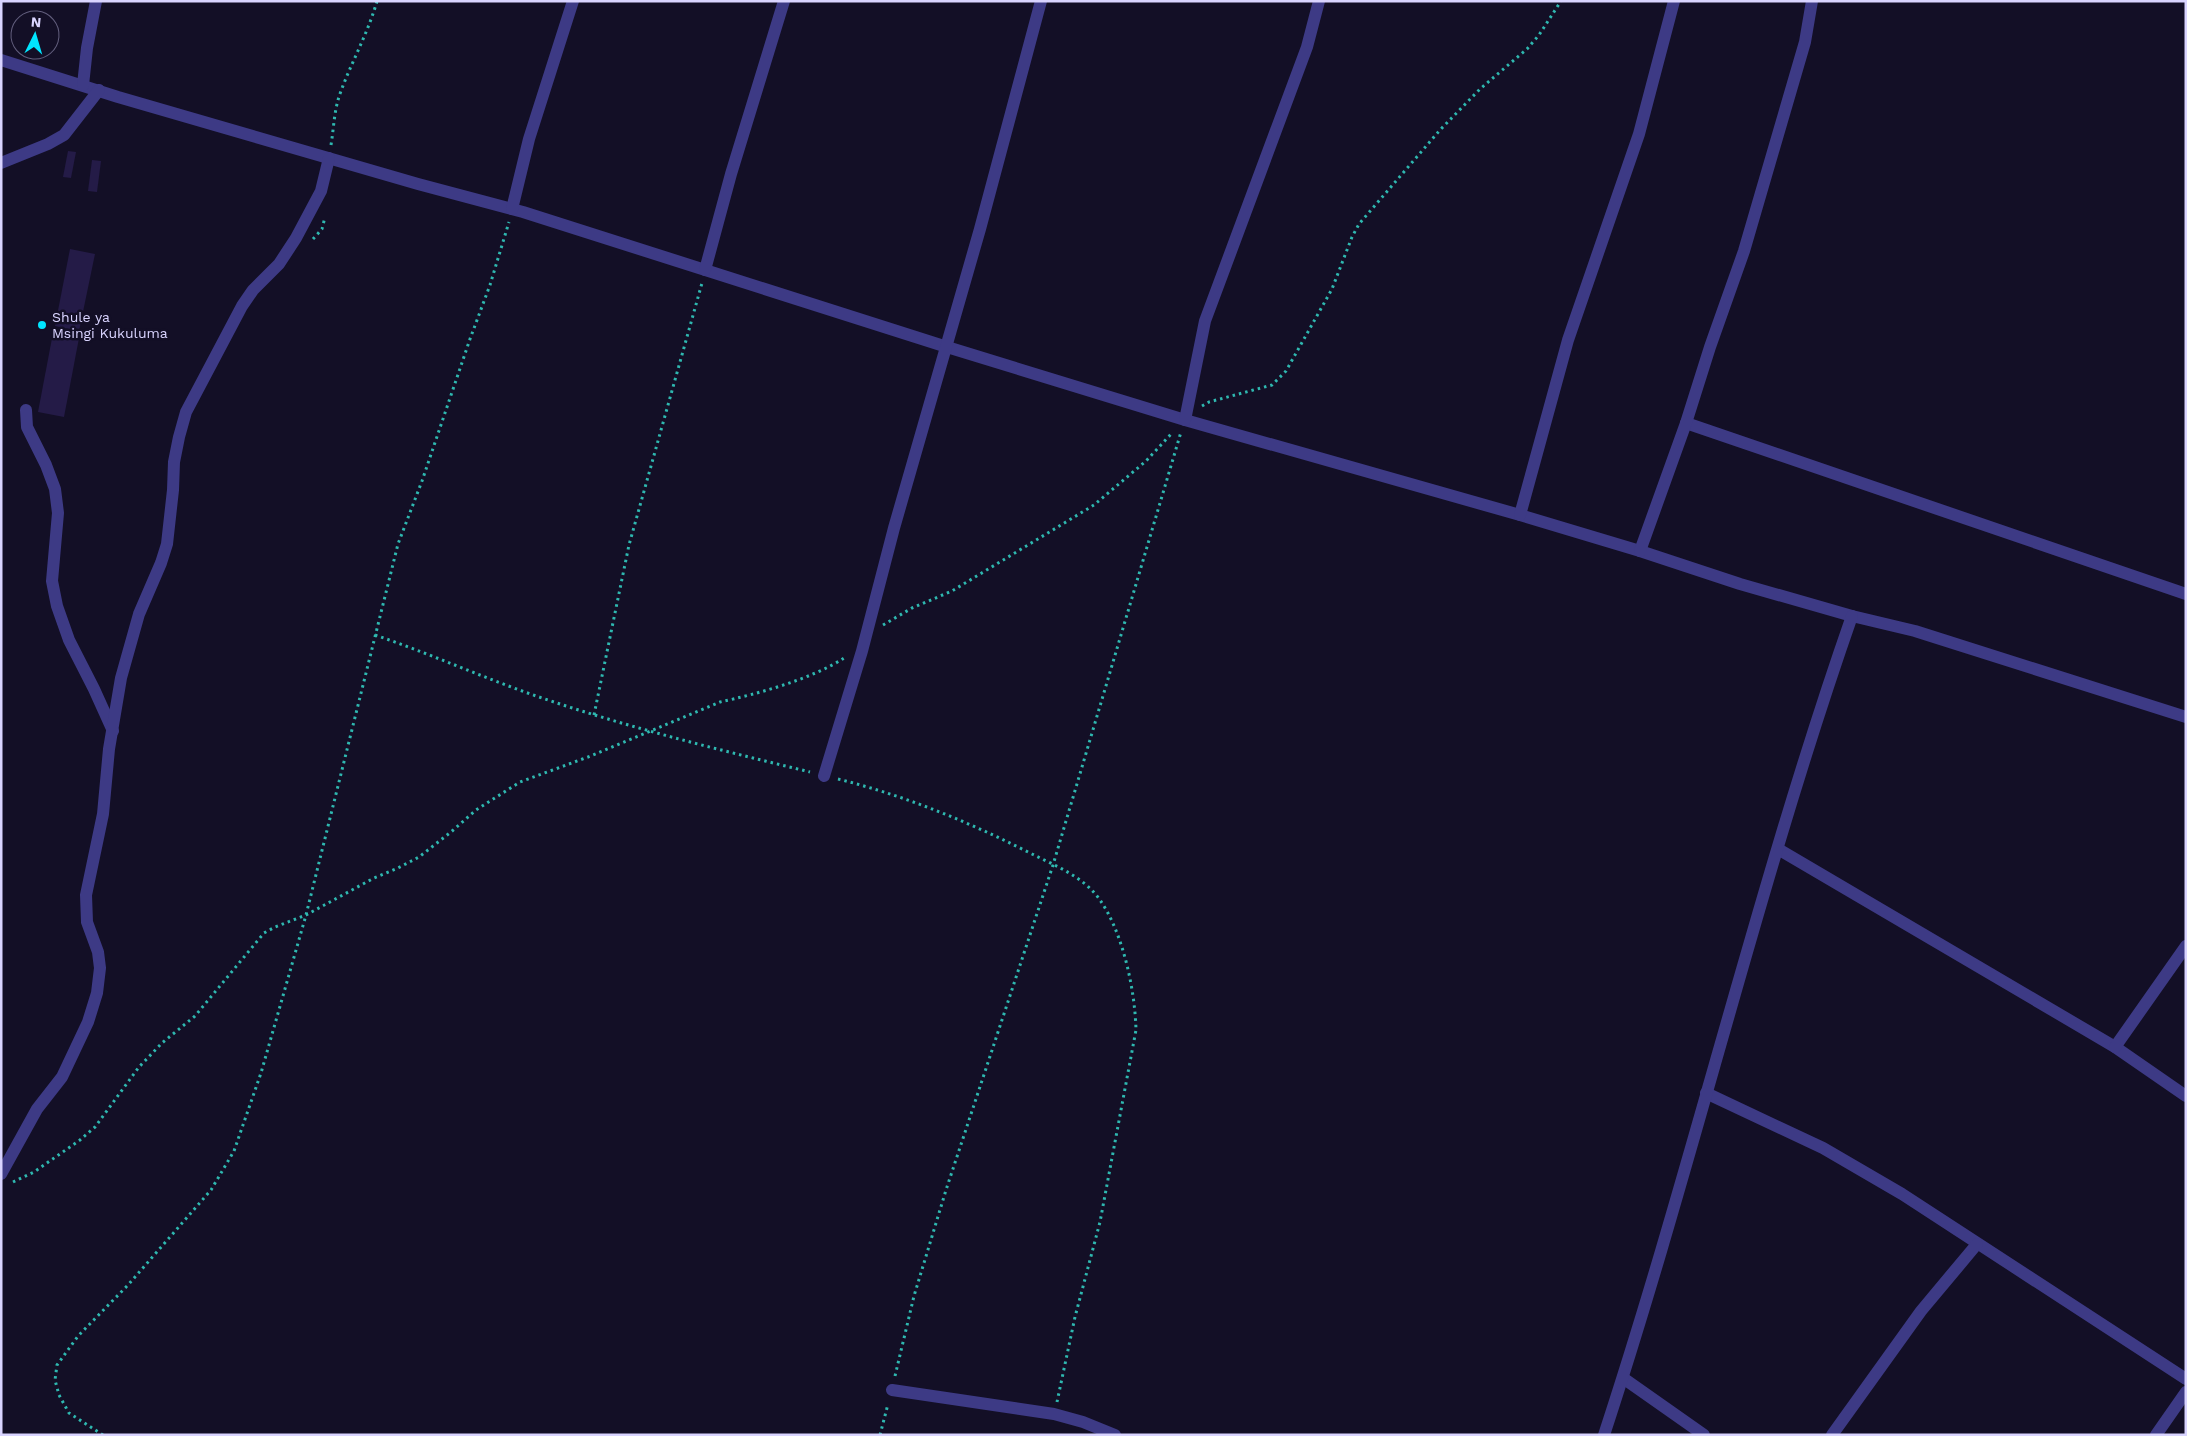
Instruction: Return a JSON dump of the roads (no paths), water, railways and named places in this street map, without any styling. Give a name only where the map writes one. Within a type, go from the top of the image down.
[{"type":"street","points":[[83,85],[87,48],[96,1]]},
{"type":"street","points":[[512,209],[530,139],[573,1]]},
{"type":"street","points":[[705,270],[731,174],[784,1]]},
{"type":"street","points":[[824,776],[865,639],[894,528],[947,347],[1041,1]]},
{"type":"street","points":[[1184,420],[1205,322],[1307,47],[1319,1]]},
{"type":"street","points":[[1520,515],[1568,340],[1639,134],[1674,1]]},
{"type":"street","points":[[1640,551],[1686,423],[1710,347],[1744,251],[1805,42],[1812,1]]},
{"type":"street","points":[[1,60],[328,158],[512,209],[1184,420],[1520,515],[1640,551],[1740,584],[1852,616],[1914,631],[2186,717]]},
{"type":"street","points":[[1,163],[48,144],[64,135],[99,90]]},
{"type":"street","points":[[5,1179],[37,1110],[62,1077],[88,1022],[97,993],[100,968],[98,952],[87,922],[86,902],[103,814],[109,749],[121,678],[139,614],[167,544],[174,462],[186,412],[242,306],[253,290],[279,264],[296,238],[321,191],[328,158]]},
{"type":"street","points":[[26,410],[27,427],[46,465],[55,489],[58,513],[52,581],[57,606],[69,640],[113,730]]},
{"type":"street","points":[[1686,423],[2186,594]]},
{"type":"street","points":[[1604,1435],[1623,1378],[1813,728],[1852,616]]},
{"type":"street","points":[[1778,849],[2115,1047],[2186,1096]]},
{"type":"street","points":[[2115,1047],[2186,946]]},
{"type":"street","points":[[1706,1093],[1822,1148],[1902,1194],[2186,1379]]},
{"type":"street","points":[[1832,1435],[1921,1311],[1977,1244]]},
{"type":"street","points":[[1623,1378],[1704,1435]]},
{"type":"street","points":[[892,1390],[1054,1414],[1083,1422],[1115,1435]]},
{"type":"street","points":[[2156,1435],[2186,1392]]},
{"type":"place","name":"Shule ya Msingi Kukuluma","points":[[42,325]]}]
